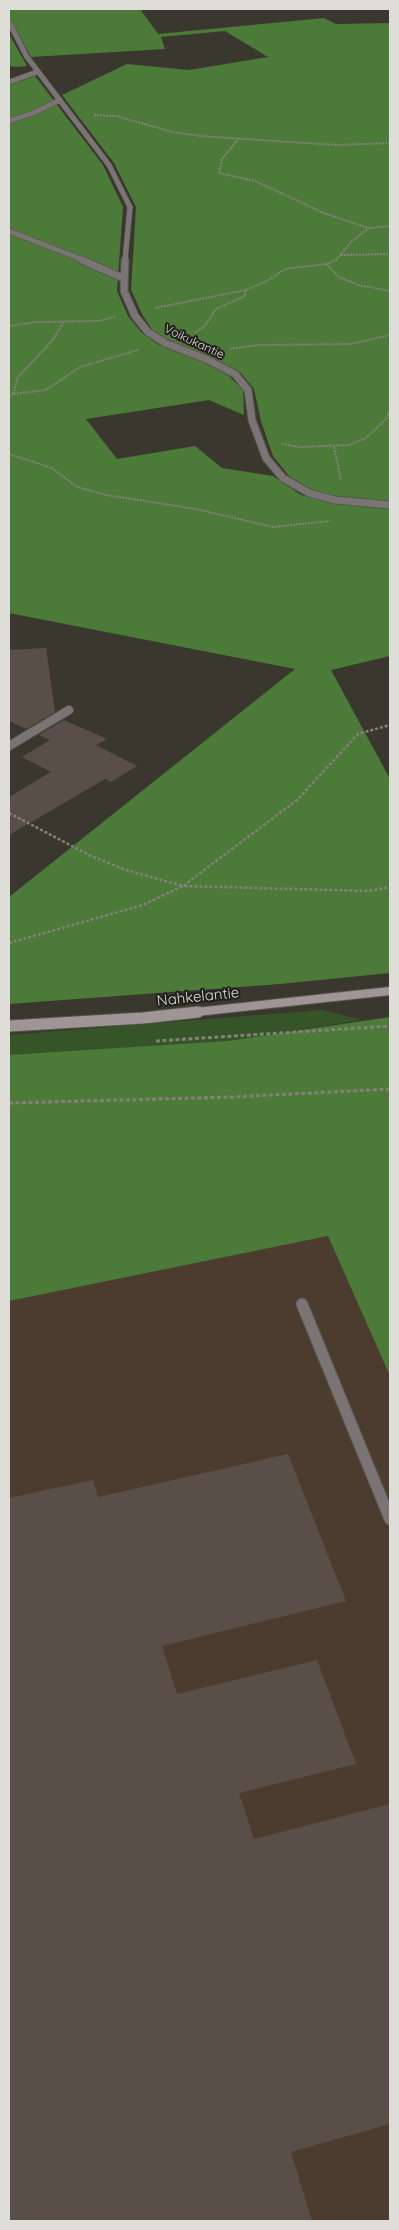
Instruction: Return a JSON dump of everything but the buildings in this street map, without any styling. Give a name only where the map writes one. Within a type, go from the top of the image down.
[{"type":"main road","name":"Nahkelantie","points":[[9,1026],[143,1018],[390,991]]},
{"type":"street","name":"Voikukantie","points":[[9,22],[27,58],[109,165],[130,207],[123,278],[124,291],[135,316],[148,332],[160,340],[206,359],[234,374],[248,390],[252,420],[266,458],[283,478],[309,493],[335,500],[390,505]]},
{"type":"street","points":[[9,82],[38,72]]},
{"type":"street","points":[[9,121],[33,113],[60,100]]},
{"type":"street","points":[[9,231],[91,263],[123,278]]},
{"type":"street","points":[[9,746],[69,710]]},
{"type":"street","points":[[302,1304],[390,1518]]},
{"type":"path","points":[[70,113],[116,116],[173,132],[200,136],[336,145],[373,146],[390,143]]},
{"type":"path","points":[[240,138],[222,159],[219,173],[255,181],[324,213],[369,228],[390,226]]},
{"type":"path","points":[[9,397],[13,394],[46,390],[80,367],[133,352],[160,340],[193,333],[204,327],[216,309],[245,296],[246,290],[267,281],[285,269],[326,264],[336,260],[352,241],[369,228]]},
{"type":"path","points":[[340,255],[390,254]]},
{"type":"path","points":[[326,264],[338,277],[358,285],[390,291]]},
{"type":"path","points":[[13,394],[18,377],[52,340],[63,323]]},
{"type":"path","points":[[206,359],[222,350],[257,345],[351,344],[390,335]]},
{"type":"path","points":[[259,439],[300,447],[349,445],[366,438],[386,418],[390,409]]},
{"type":"path","points":[[334,447],[342,484],[335,500]]},
{"type":"path","points":[[9,454],[52,468],[77,487],[106,495],[196,509],[273,526],[332,521]]},
{"type":"path","points":[[9,943],[143,905],[183,886],[297,800],[358,734],[390,726]]},
{"type":"path","points":[[9,812],[91,856],[126,870],[183,886],[369,892],[390,887]]},
{"type":"path","points":[[148,1041],[390,1026]]},
{"type":"path","points":[[9,1103],[232,1098],[390,1089]]},
{"type":"shaded area","points":[[328,1236],[390,1376],[390,2221],[9,2221],[9,1301]]},
{"type":"green space","points":[[9,9],[140,9],[158,34],[324,18],[336,24],[390,23],[390,502],[340,497],[313,491],[289,476],[273,456],[261,421],[254,389],[241,373],[168,342],[153,331],[142,314],[131,290],[136,207],[114,163],[62,95],[127,64],[189,70],[268,57],[225,31],[161,37],[165,49],[31,57],[9,17]]},
{"type":"green space","points":[[9,34],[27,66],[9,66]]},
{"type":"green space","points":[[35,76],[103,165],[123,207],[117,291],[128,316],[142,333],[159,345],[206,363],[229,376],[243,390],[244,415],[209,400],[86,419],[117,459],[195,446],[222,468],[273,476],[301,495],[334,503],[390,508],[390,656],[331,670],[390,779],[390,973],[280,984],[9,1004],[9,897],[295,669],[9,613],[9,85]]},
{"type":"green space","points":[[322,1010],[362,1020],[227,1041],[9,1056],[9,1035]]},
{"type":"green space","points":[[390,1017],[390,1376],[328,1236],[9,1301],[9,1055],[227,1041]]}]
